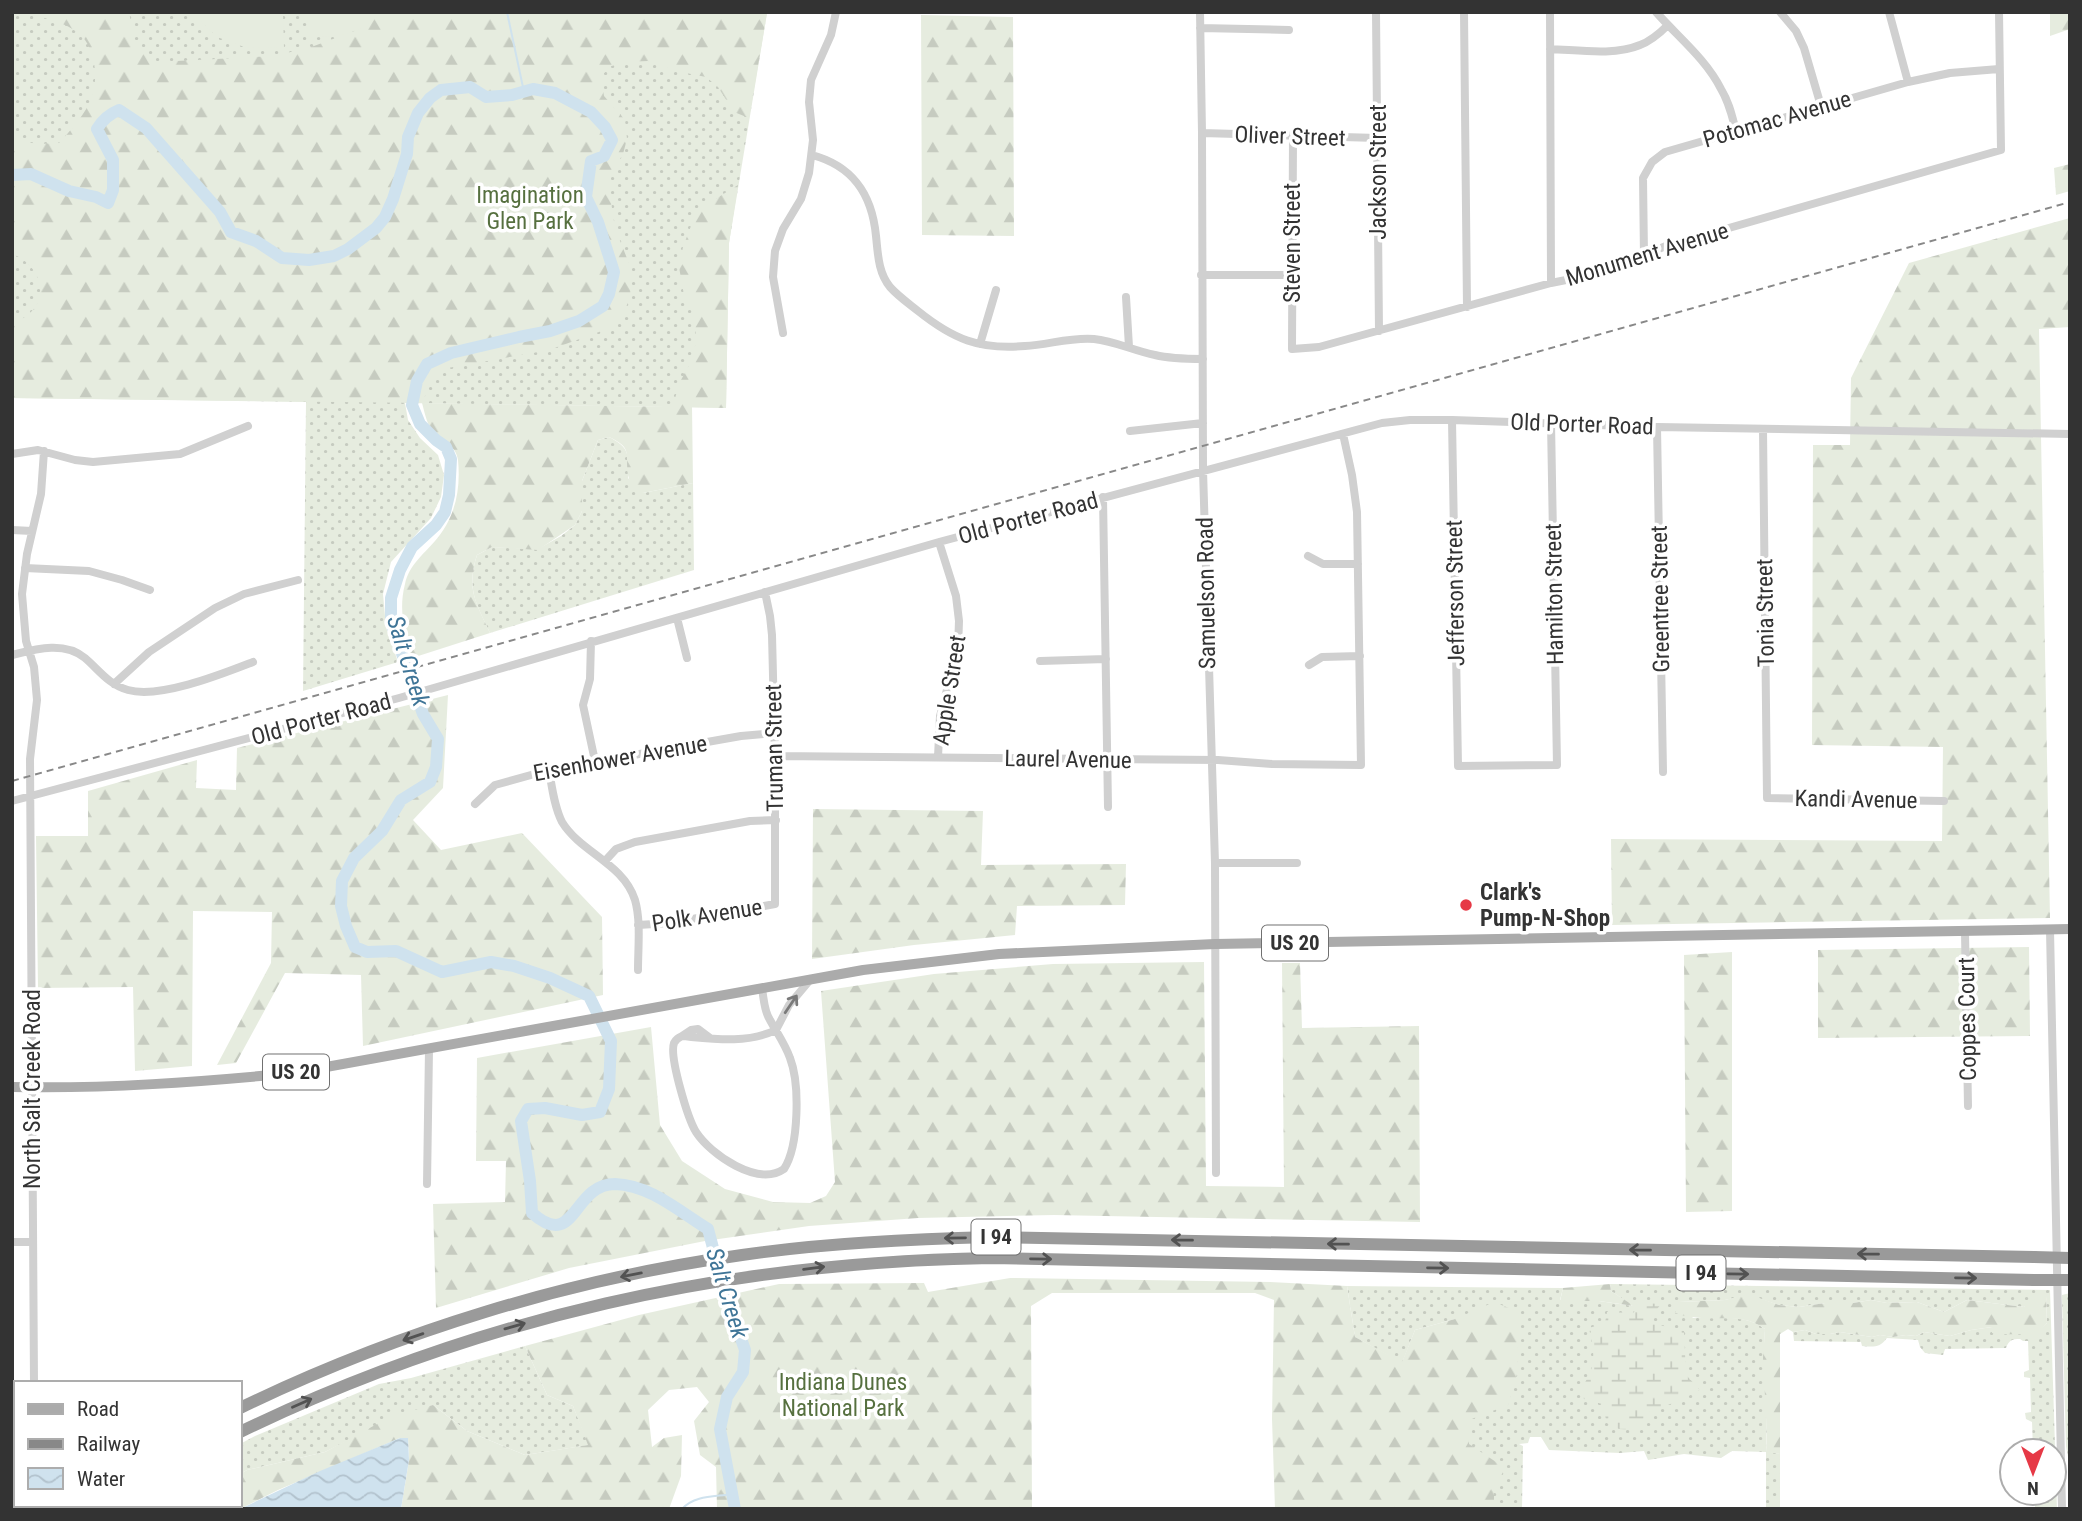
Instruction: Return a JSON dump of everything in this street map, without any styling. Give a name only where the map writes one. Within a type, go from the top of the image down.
[{"type":"highway","name":"I 94","points":[[242,1407],[344,1362],[460,1320],[540,1297],[613,1278],[698,1261],[831,1244],[991,1237],[2070,1258]]},
{"type":"highway","name":"I 94","points":[[242,1431],[328,1391],[467,1340],[547,1317],[696,1284],[834,1266],[926,1259],[991,1258],[2070,1280]]},
{"type":"main road","name":"US 20","points":[[12,1087],[123,1087],[293,1073],[863,971],[999,954],[1215,944],[2070,929]]},
{"type":"street","points":[[783,333],[773,277],[775,251],[783,229],[801,199],[812,155],[809,102],[811,80],[831,35],[836,12]]},
{"type":"street","name":"Samuelson Road","points":[[1200,12],[1203,470],[1215,863],[1216,1173]]},
{"type":"street","name":"Jackson Street","points":[[1376,12],[1379,331]]},
{"type":"street","points":[[1464,12],[1467,307]]},
{"type":"street","points":[[1549,12],[1551,283]]},
{"type":"street","points":[[1656,12],[1707,66],[1730,108],[1736,131]]},
{"type":"street","points":[[1780,12],[1796,31],[1804,48],[1821,106]]},
{"type":"street","points":[[1889,12],[1908,82]]},
{"type":"street","points":[[1999,12],[1999,69]]},
{"type":"street","points":[[1550,49],[1624,49],[1639,46],[1668,25]]},
{"type":"street","points":[[1200,28],[1289,30]]},
{"type":"street","name":"Monument Avenue","points":[[1292,349],[1319,347],[1551,283],[1596,274],[1666,246],[2001,150],[1999,69]]},
{"type":"street","name":"Potomac Avenue","points":[[1643,256],[1643,178],[1652,162],[1665,152],[1908,82],[1950,73],[1999,69]]},
{"type":"street","name":"Oliver Street","points":[[1202,133],[1378,138]]},
{"type":"street","name":"Steven Street","points":[[1292,349],[1293,136]]},
{"type":"street","points":[[812,155],[842,168],[861,188],[875,224],[881,269],[890,287],[941,329],[955,337],[981,344],[1009,347],[1093,339],[1163,357],[1203,359]]},
{"type":"street","points":[[1201,275],[1292,275]]},
{"type":"street","points":[[981,344],[996,290]]},
{"type":"street","points":[[1126,297],[1129,347]]},
{"type":"street","name":"Old Porter Road","points":[[12,802],[399,698],[939,542],[1382,423],[1452,420],[1657,427],[2070,434]]},
{"type":"street","name":"Jefferson Street","points":[[1452,420],[1458,766],[1557,765]]},
{"type":"street","name":"Hamilton Street","points":[[1550,422],[1557,765]]},
{"type":"street","points":[[1130,430],[1203,423]]},
{"type":"street","points":[[12,454],[36,450],[93,462],[135,461],[180,454],[248,426]]},
{"type":"street","name":"Greentree Street","points":[[1657,427],[1662,772]]},
{"type":"street","name":"Tonia Street","points":[[1763,429],[1767,798]]},
{"type":"street","points":[[1309,665],[1322,657],[1360,656],[1355,492],[1343,434]]},
{"type":"street","name":"North Salt Creek Road","points":[[34,1381],[30,759],[37,700],[34,667],[17,594],[41,494],[44,451]]},
{"type":"street","points":[[1103,497],[1108,807]]},
{"type":"street","points":[[12,530],[32,531]]},
{"type":"street","name":"Apple Street","points":[[938,757],[940,716],[958,648],[959,621],[956,596],[939,542]]},
{"type":"street","points":[[1308,556],[1323,564],[1358,564]]},
{"type":"street","points":[[25,568],[89,570],[150,590]]},
{"type":"street","points":[[114,684],[149,652],[215,608],[244,594],[298,580]]},
{"type":"street","name":"Truman Street","points":[[765,592],[772,626],[775,904]]},
{"type":"street","points":[[677,618],[687,658]]},
{"type":"street","points":[[591,641],[590,679],[583,705],[595,761]]},
{"type":"street","points":[[12,655],[48,648],[71,650],[85,658],[114,684],[133,691],[158,691],[253,662]]},
{"type":"street","name":"Laurel Avenue","points":[[775,756],[1211,760],[1361,765],[1360,656]]},
{"type":"street","points":[[1040,660],[1107,659]]},
{"type":"street","name":"Eisenhower Avenue","points":[[475,804],[495,785],[549,770],[741,736],[774,733]]},
{"type":"street","points":[[549,770],[557,809],[563,823],[621,874],[635,900],[638,970]]},
{"type":"street","name":"Kandi Avenue","points":[[1767,798],[1944,801]]},
{"type":"street","points":[[605,861],[616,849],[635,842],[750,821],[776,820]]},
{"type":"street","points":[[1215,863],[1297,863]]},
{"type":"street","name":"Polk Avenue","points":[[638,925],[670,923],[775,904]]},
{"type":"street","points":[[2050,930],[2062,1509]]},
{"type":"street","name":"Coppes Court","points":[[1965,932],[1968,1106]]},
{"type":"street","points":[[762,989],[769,1019],[776,1030],[791,1061],[796,1092],[793,1139],[788,1163],[778,1173],[770,1175],[762,1175],[737,1166],[698,1136],[692,1125],[674,1062],[674,1045],[691,1030],[698,1029],[710,1038],[728,1040],[761,1037],[776,1030],[789,1005],[810,980]]},
{"type":"street","points":[[427,1184],[429,1049]]},
{"type":"street","points":[[12,1242],[32,1242]]},
{"type":"green space","name":"Imagination Glen Park","points":[[12,12],[767,13],[729,243],[726,408],[405,403],[408,420],[420,438],[438,455],[444,475],[441,497],[431,518],[391,562],[383,594],[386,627],[398,662],[303,691],[306,402],[12,398]]},
{"type":"green space","name":"Imagination Glen Park","points":[[22,12],[129,12],[133,36],[138,47],[157,62],[275,56],[314,46],[368,26],[381,12],[767,13],[749,118],[734,112],[718,87],[706,77],[676,71],[648,61],[623,62],[609,67],[601,77],[604,96],[625,120],[627,139],[623,154],[611,174],[610,195],[615,228],[632,271],[630,297],[622,318],[599,332],[549,350],[442,369],[429,382],[423,403],[672,407],[681,380],[694,356],[696,337],[694,315],[684,295],[679,267],[683,247],[694,218],[712,201],[738,185],[729,243],[726,408],[692,407],[693,483],[643,493],[635,492],[628,477],[625,448],[609,437],[598,440],[582,481],[582,511],[575,525],[538,550],[492,547],[477,555],[472,578],[474,596],[490,633],[412,658],[402,613],[405,584],[413,566],[447,523],[455,503],[458,482],[457,455],[432,430],[422,403],[12,398],[12,325],[29,314],[37,304],[40,287],[34,271],[21,258],[12,254],[12,140],[39,144],[59,143],[89,104],[95,85],[92,53],[82,36],[62,24]]},
{"type":"green space","points":[[193,12],[283,12],[284,48],[244,47],[217,37]]},
{"type":"green space","points":[[307,12],[381,12],[364,26],[348,33],[308,38]]},
{"type":"green space","points":[[2050,12],[2070,12],[2070,29],[2050,36]]},
{"type":"green space","points":[[921,15],[1013,17],[1014,236],[922,235]]},
{"type":"green space","points":[[2070,164],[2070,191],[2056,195],[2054,168]]},
{"type":"green space","points":[[2070,218],[2070,327],[2039,329],[2050,918],[1612,925],[1611,839],[1942,841],[1943,747],[1812,745],[1813,445],[1850,445],[1851,378],[1909,263]]},
{"type":"green space","points":[[609,437],[625,449],[628,478],[643,493],[693,483],[694,570],[490,633],[474,596],[472,577],[477,555],[492,547],[538,549],[575,525],[582,511],[582,481],[598,440]]},
{"type":"green space","points":[[448,695],[443,788],[413,820],[441,850],[522,833],[602,917],[603,995],[363,1046],[361,975],[285,973],[236,1063],[217,1065],[271,963],[272,912],[193,911],[192,1066],[135,1071],[133,987],[38,988],[36,836],[88,836],[88,791],[197,760],[196,788],[236,790],[237,748]]},
{"type":"green space","points":[[813,809],[983,811],[981,865],[1126,864],[1125,905],[1017,906],[1015,935],[812,959]]},
{"type":"green space","points":[[2029,947],[2030,1036],[1818,1038],[1818,950]]},
{"type":"green space","points":[[1732,952],[1732,1211],[1686,1212],[1684,955]]},
{"type":"green space","points":[[1204,962],[1206,1186],[1284,1187],[1282,963],[1300,963],[1302,1028],[1419,1026],[1420,1222],[1054,1215],[918,1218],[809,1226],[705,1241],[569,1268],[436,1308],[433,1204],[505,1202],[506,1161],[476,1161],[477,1058],[651,1027],[660,1125],[682,1161],[725,1189],[773,1202],[810,1203],[826,1196],[835,1182],[821,991],[934,974],[1053,964]]},
{"type":"green space","name":"Indiana Dunes National Park","points":[[1010,1278],[1270,1282],[1347,1286],[1355,1337],[1402,1362],[1415,1330],[1455,1319],[1494,1302],[1519,1312],[1517,1374],[1508,1405],[1469,1420],[1469,1444],[1505,1468],[1494,1490],[1494,1509],[1275,1509],[1272,1419],[1274,1300],[1255,1293],[1052,1293],[1031,1306],[1032,1509],[717,1509],[716,1467],[700,1455],[694,1421],[709,1402],[697,1387],[669,1390],[648,1410],[652,1447],[664,1438],[682,1435],[681,1476],[669,1509],[401,1509],[409,1460],[408,1438],[400,1438],[240,1509],[194,1509],[242,1507],[242,1473],[247,1470],[325,1452],[392,1416],[433,1405],[467,1431],[525,1455],[588,1445],[573,1406],[547,1395],[525,1346],[639,1315],[779,1284],[924,1283],[928,1292]]},
{"type":"green space","points":[[1610,1284],[2050,1290],[2055,1437],[2033,1437],[2032,1422],[2026,1419],[2025,1413],[2031,1412],[2030,1378],[2024,1377],[2024,1372],[2029,1370],[2028,1341],[2013,1340],[2006,1348],[1945,1349],[1943,1355],[1925,1353],[1918,1340],[1887,1338],[1873,1347],[1862,1346],[1861,1342],[1794,1341],[1793,1332],[1805,1330],[1816,1334],[1840,1332],[1893,1337],[1916,1336],[1924,1332],[1950,1336],[1992,1327],[1992,1333],[2040,1330],[2047,1323],[2046,1296],[2024,1307],[1967,1300],[1944,1312],[1917,1302],[1887,1303],[1871,1300],[1799,1307],[1779,1305],[1748,1295],[1725,1300],[1679,1302],[1693,1318],[1740,1319],[1765,1329],[1766,1451],[1780,1454],[1780,1509],[1766,1509],[1766,1452],[1732,1451],[1721,1458],[1684,1454],[1648,1460],[1644,1451],[1620,1453],[1549,1450],[1541,1437],[1530,1437],[1528,1443],[1519,1444],[1523,1446],[1522,1509],[1494,1509],[1494,1490],[1469,1444],[1455,1319],[1415,1330],[1402,1363],[1355,1337],[1347,1286],[1563,1288],[1560,1300],[1599,1301],[1633,1306],[1611,1291]]},
{"type":"green space","points":[[1610,1284],[1611,1291],[1634,1306],[1599,1301],[1560,1301],[1563,1288]]},
{"type":"green space","points":[[2070,1293],[2070,1468],[2068,1437],[2066,1437],[2062,1295]]},
{"type":"green space","points":[[1748,1294],[1779,1305],[1799,1307],[1871,1300],[1887,1303],[1917,1302],[1944,1312],[1967,1300],[2024,1307],[2038,1296],[2046,1296],[2047,1323],[2035,1337],[1992,1333],[1992,1327],[1950,1336],[1924,1332],[1916,1336],[1893,1337],[1840,1332],[1816,1334],[1788,1329],[1780,1334],[1780,1454],[1766,1452],[1763,1358],[1765,1329],[1739,1319],[1688,1317],[1675,1313],[1679,1302],[1725,1300]]},
{"type":"green space","points":[[1641,1303],[1661,1304],[1647,1322],[1684,1331],[1686,1375],[1700,1390],[1647,1413],[1648,1420],[1643,1430],[1619,1429],[1607,1423],[1602,1404],[1584,1399],[1580,1390],[1593,1361],[1589,1328],[1605,1323],[1607,1312],[1633,1313]]},
{"type":"green space","points":[[525,1346],[547,1395],[573,1406],[589,1445],[525,1455],[467,1431],[433,1405],[325,1452],[242,1473],[242,1443],[379,1384],[411,1378]]},
{"type":"green space","points":[[2035,1507],[2057,1507],[2057,1509]]},
{"type":"water","points":[[400,1438],[408,1438],[409,1460],[401,1509],[240,1509],[320,1471]]},
{"type":"waterway","points":[[507,12],[524,92]]},
{"type":"waterway","name":"Salt Creek","points":[[12,175],[31,174],[69,191],[96,197],[108,203],[113,190],[113,160],[97,129],[106,117],[119,110],[146,128],[220,212],[231,232],[256,241],[282,258],[309,260],[334,256],[348,249],[376,228],[385,217],[407,154],[408,137],[418,113],[430,98],[441,90],[470,87],[486,97],[512,95],[533,89],[555,93],[591,112],[605,127],[612,140],[604,156],[591,161],[586,197],[598,222],[614,272],[603,306],[579,321],[550,331],[451,353],[427,364],[417,381],[412,405],[420,424],[446,447],[451,459],[449,495],[445,512],[436,525],[412,547],[400,570],[391,598],[391,622],[423,714],[438,739],[436,767],[430,782],[401,800],[382,831],[354,858],[342,881],[341,906],[355,947],[367,952],[396,951],[442,972],[491,962],[514,966],[550,978],[589,996],[611,1041],[609,1089],[600,1112],[582,1115],[545,1108],[528,1109],[521,1121],[532,1213],[546,1223],[557,1225],[566,1221],[590,1194],[601,1187],[615,1184],[652,1194],[708,1229],[725,1293],[745,1350],[743,1372],[727,1397],[720,1429],[735,1509]]},
{"type":"waterway","points":[[682,1509],[699,1499],[732,1494]]},
{"type":"railway","points":[[12,781],[2070,202]]},
{"type":"place","name":"Clark's Pump-N-Shop","points":[[1466,905]]}]
